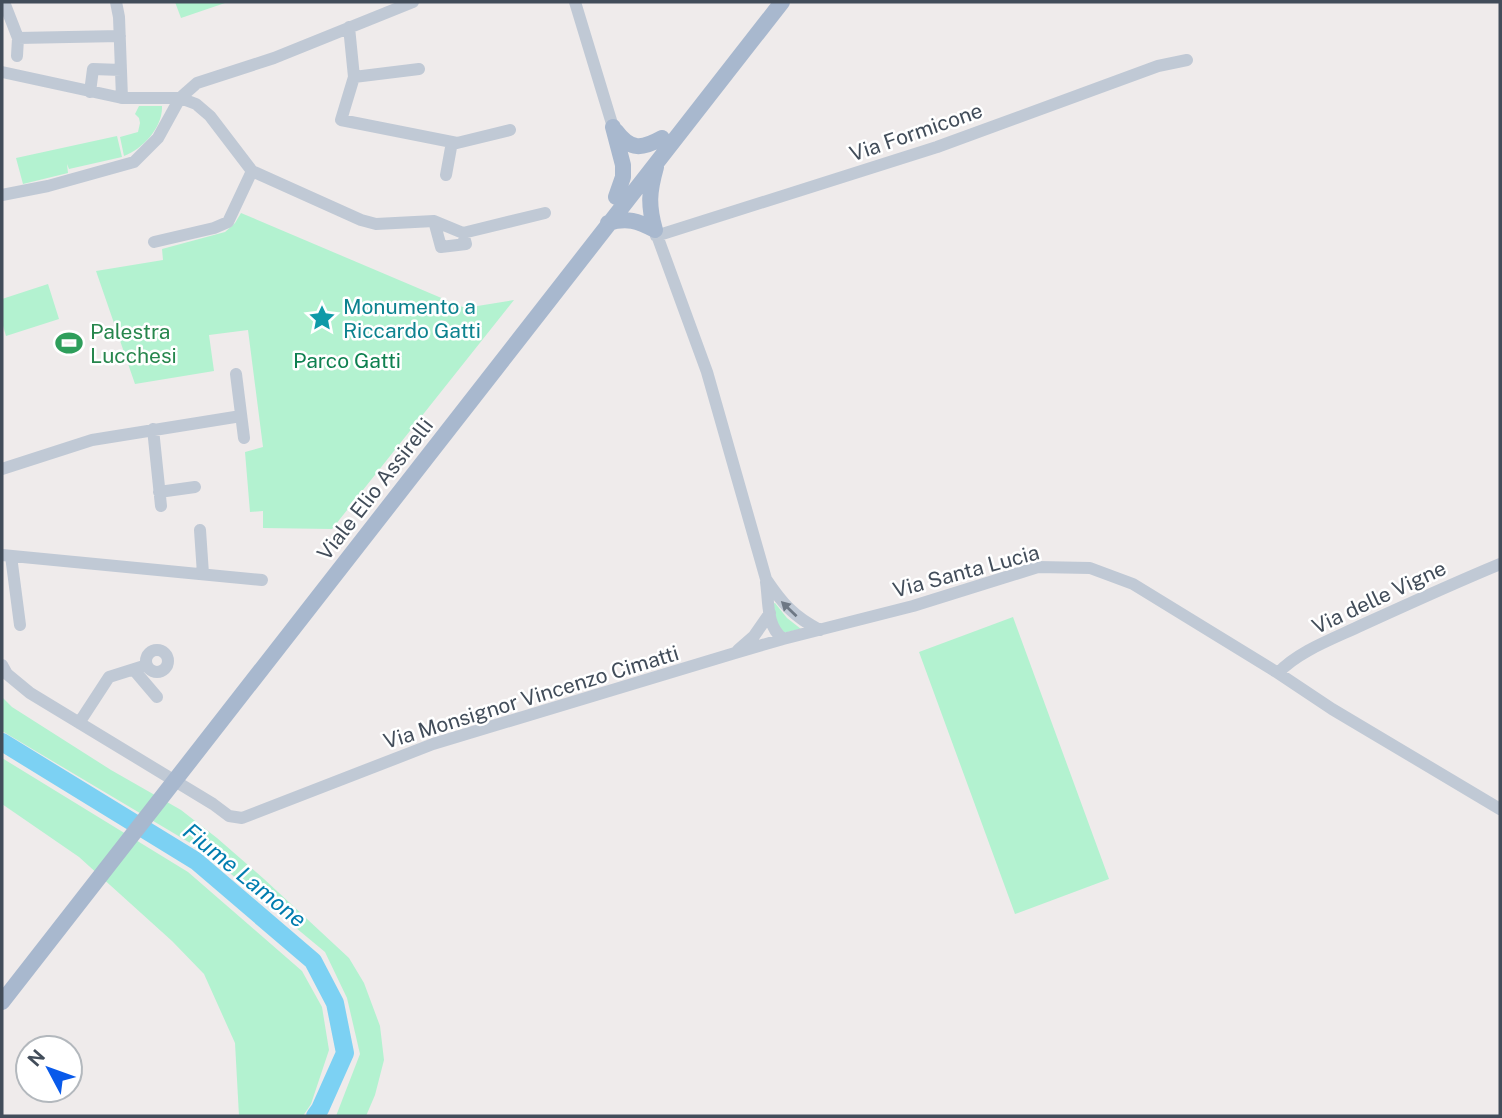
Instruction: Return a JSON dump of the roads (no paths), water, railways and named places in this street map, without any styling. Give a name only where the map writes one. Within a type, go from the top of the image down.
[{"type":"main road","name":"Viale Elio Assirelli","points":[[2,1002],[768,2]]},
{"type":"main road","name":"Viale Elio Assirelli","points":[[2,985],[509,342],[608,223],[782,2]]},
{"type":"main road","points":[[613,127],[623,140],[638,147],[647,146],[662,138]]},
{"type":"main road","points":[[613,127],[623,165],[616,197]]},
{"type":"main road","points":[[656,233],[649,211],[649,195],[658,159]]},
{"type":"main road","points":[[608,223],[629,219],[656,233]]},
{"type":"street","points":[[5,2],[18,38],[17,67]]},
{"type":"street","points":[[117,2],[122,98]]},
{"type":"street","points":[[2,195],[48,186],[135,162],[158,138],[180,98],[197,83],[274,58],[413,2]]},
{"type":"street","points":[[575,2],[613,127]]},
{"type":"street","points":[[349,27],[354,77],[341,120],[457,143],[510,130]]},
{"type":"street","points":[[18,38],[120,36]]},
{"type":"street","name":"Via Formicone","points":[[656,233],[937,147],[1158,66],[1187,60]]},
{"type":"street","points":[[2,72],[17,67],[90,92],[122,98],[180,98],[196,104],[210,116],[252,171],[361,220],[376,224],[434,221],[463,233],[545,213]]},
{"type":"street","points":[[90,92],[93,69],[121,70]]},
{"type":"street","points":[[354,77],[419,69]]},
{"type":"street","points":[[446,175],[452,142]]},
{"type":"street","points":[[154,242],[214,229],[228,222],[252,171]]},
{"type":"street","points":[[434,221],[441,247],[466,244],[463,233]]},
{"type":"street","points":[[656,233],[707,372],[766,579],[772,627],[783,639]]},
{"type":"street","points":[[236,374],[244,438]]},
{"type":"street","points":[[2,469],[92,440],[241,416]]},
{"type":"street","points":[[153,429],[161,506]]},
{"type":"street","points":[[159,492],[195,487]]},
{"type":"street","points":[[200,530],[204,574]]},
{"type":"street","points":[[20,625],[6,556],[262,580]]},
{"type":"street","name":"Via delle Vigne","points":[[1278,673],[1287,664],[1330,640],[1500,564]]},
{"type":"street","name":"Via Santa Lucia","points":[[820,630],[913,606],[1038,567],[1090,568],[1133,583],[1332,709],[1500,808]]},
{"type":"street","points":[[766,579],[792,613],[820,630]]},
{"type":"street","name":"Via Monsignor Vincenzo Cimatti","points":[[735,653],[754,636],[770,613]]},
{"type":"street","name":"Via Monsignor Vincenzo Cimatti","points":[[2,665],[7,674],[30,693],[229,816],[242,818],[433,744],[820,630]]},
{"type":"street","points":[[79,723],[109,677],[147,665]]},
{"type":"street","points":[[134,670],[157,697]]},
{"type":"waterway","name":"Fiume Lamone","points":[[2,742],[196,861],[313,961],[335,1003],[345,1053],[315,1116]]},
{"type":"place","name":"Monumento a Riccardo Gatti","points":[[322,318]]},
{"type":"place","name":"Palestra Lucchesi","points":[[69,343]]},
{"type":"park label","name":"Parco Gatti","points":[[347,360]]}]
